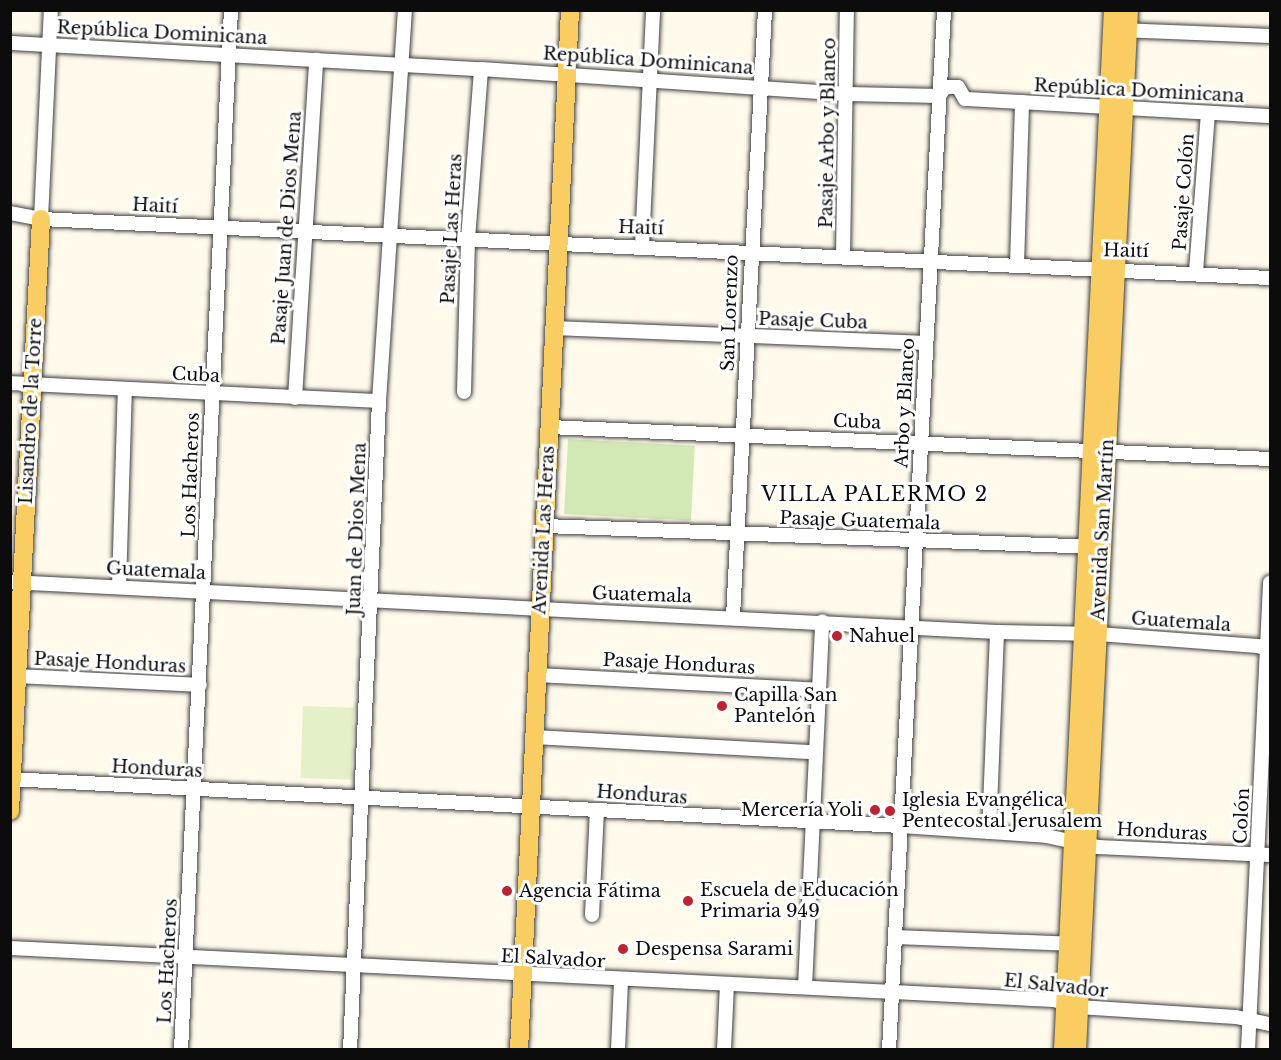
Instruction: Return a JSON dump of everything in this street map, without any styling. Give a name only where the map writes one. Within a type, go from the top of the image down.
[{"type":"main road","name":"Avenida Las Heras","points":[[519,1050],[570,10]]},
{"type":"main road","name":"Avenida San Martín","points":[[1113,10],[1120,30]]},
{"type":"main road","name":"Avenida San Martín","points":[[1063,1050],[1071,1004],[1075,944],[1115,106],[1120,30],[1129,10]]},
{"type":"main road","name":"Lisandro de la Torre","points":[[10,811],[18,676],[17,582],[41,219]]},
{"type":"main road","name":"Avenida San Martín","points":[[1071,1004],[1077,1050]]},
{"type":"street","name":"Lisandro de la Torre","points":[[41,219],[51,10]]},
{"type":"street","name":"Los Hacheros","points":[[181,1050],[205,591],[212,394],[231,10]]},
{"type":"street","name":"Juan de Dios Mena","points":[[350,1050],[373,600],[379,401],[405,10]]},
{"type":"street","points":[[642,246],[647,80],[653,10]]},
{"type":"street","name":"San Lorenzo","points":[[733,616],[758,86],[765,10]]},
{"type":"street","name":"Pasaje Arbo y Blanco","points":[[843,256],[848,94],[847,10]]},
{"type":"street","name":"Arbo y Blanco","points":[[889,1050],[944,10]]},
{"type":"street","points":[[1120,30],[1270,36]]},
{"type":"street","name":"República Dominicana","points":[[10,43],[402,64],[758,86],[848,94],[939,96],[945,87],[958,87],[964,99],[1270,116]]},
{"type":"street","name":"Pasaje Juan de Dios Mena","points":[[295,398],[316,60]]},
{"type":"street","name":"Pasaje Las Heras","points":[[464,392],[468,239],[481,69]]},
{"type":"street","points":[[1017,264],[1022,102]]},
{"type":"street","name":"Pasaje Colón","points":[[1196,272],[1208,114]]},
{"type":"street","name":"Haití","points":[[10,213],[41,219],[930,259],[1196,272],[1270,278]]},
{"type":"street","name":"Pasaje Cuba","points":[[554,328],[926,343]]},
{"type":"street","name":"Cuba","points":[[10,383],[379,401]]},
{"type":"street","points":[[119,587],[125,390]]},
{"type":"street","name":"Cuba","points":[[549,426],[1100,449],[1270,459]]},
{"type":"street","name":"Pasaje Guatemala","points":[[545,526],[916,542],[1095,547]]},
{"type":"street","name":"Guatemala","points":[[17,582],[540,609],[733,616],[997,632],[1090,634],[1269,649]]},
{"type":"street","name":"Colón","points":[[1248,1050],[1264,855],[1270,583]]},
{"type":"street","points":[[805,987],[814,752],[822,621]]},
{"type":"street","points":[[989,832],[997,632]]},
{"type":"street","name":"Pasaje Honduras","points":[[537,675],[819,690]]},
{"type":"street","name":"Pasaje Honduras","points":[[18,676],[200,685]]},
{"type":"street","points":[[534,737],[814,752]]},
{"type":"street","name":"Honduras","points":[[11,779],[901,826],[989,832],[1080,843],[1264,855]]},
{"type":"street","points":[[592,915],[597,810]]},
{"type":"street","points":[[895,937],[1075,944]]},
{"type":"street","name":"El Salvador","points":[[10,948],[892,992],[1236,1017],[1249,1023],[1270,1024]]},
{"type":"street","points":[[618,1050],[621,980]]},
{"type":"street","points":[[724,1050],[728,985]]},
{"type":"green space","points":[[568,439],[695,446],[691,521],[564,514]]},
{"type":"green space","points":[[303,706],[354,708],[351,780],[300,778]]},
{"type":"place","name":"Nahuel","points":[[837,636]]},
{"type":"place","name":"Capilla San Pantelón","points":[[722,706]]},
{"type":"place","name":"Mercería Yoli","points":[[875,810]]},
{"type":"place","name":"Iglesia Evangélica Pentecostal Jerusalem","points":[[890,811]]},
{"type":"place","name":"Agencia Fátima","points":[[507,891]]},
{"type":"place","name":"Escuela de Educación Primaria 949","points":[[688,901]]},
{"type":"place","name":"Despensa Sarami","points":[[623,949]]},
{"type":"district","name":"VILLA PALERMO 2","points":[[875,494]]}]
